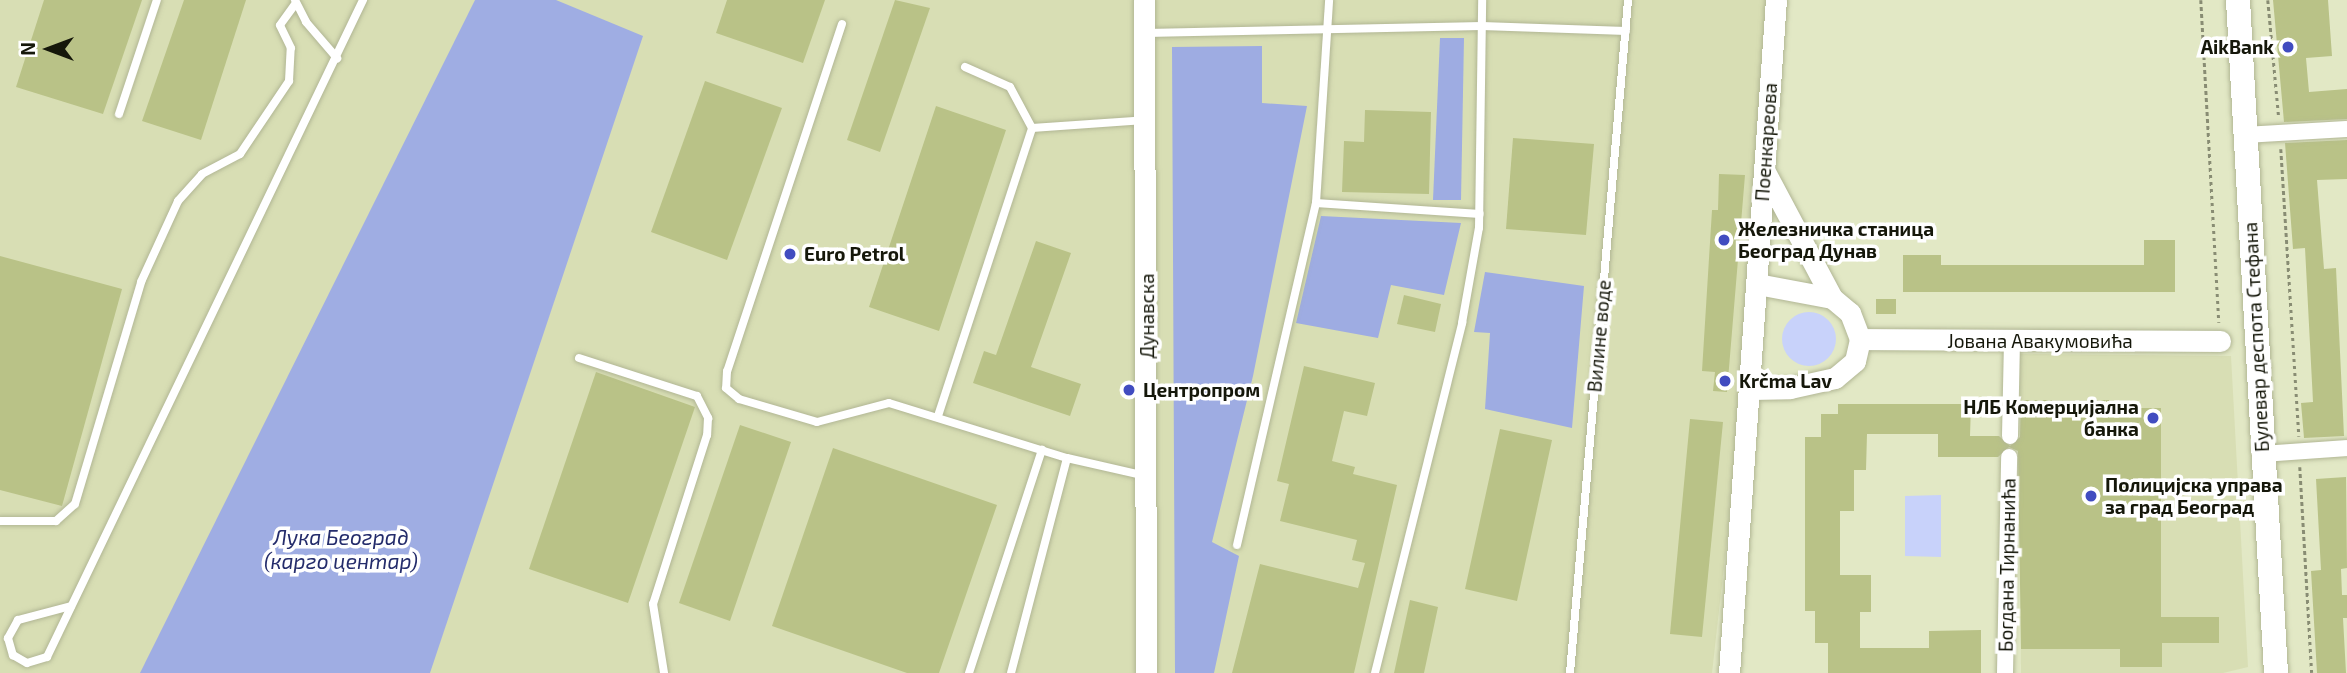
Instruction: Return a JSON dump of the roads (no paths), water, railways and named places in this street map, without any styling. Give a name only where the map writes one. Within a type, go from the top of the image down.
[{"type":"main road","name":"Булевар деспота Стефана","points":[[2238,0],[2276,673]]},
{"type":"street","name":"Дунавска","points":[[1144,0],[1149,476],[1146,673]]},
{"type":"street","name":"Поенкареова","points":[[1729,673],[1751,389],[1776,0]]},
{"type":"street","points":[[2244,135],[2347,129]]},
{"type":"street","points":[[1751,389],[1799,387],[1835,378],[1855,361],[1860,339],[1850,313],[1832,298],[1764,170]]},
{"type":"street","points":[[1757,284],[1832,298]]},
{"type":"street","name":"Јована Авакумовића","points":[[1860,339],[2012,341],[2220,336]]},
{"type":"street","points":[[2010,436],[2012,341]]},
{"type":"street","points":[[2263,454],[2347,448]]},
{"type":"street","name":"Богдана Тирнанића","points":[[2005,673],[2009,457]]},
{"type":"lane","points":[[119,114],[158,0]]},
{"type":"lane","points":[[71,606],[18,620],[8,638],[13,655],[27,663],[47,657],[363,0]]},
{"type":"lane","points":[[1237,545],[1316,203],[1329,0]]},
{"type":"lane","points":[[1376,673],[1462,323],[1480,214],[1482,0]]},
{"type":"lane","name":"Вилине воде","points":[[1570,673],[1628,0]]},
{"type":"lane","points":[[0,521],[56,521],[75,504],[141,282],[183,194],[202,174],[240,154],[289,81],[291,48],[280,25],[295,2],[337,58]]},
{"type":"lane","points":[[842,24],[727,370],[726,388],[739,399],[817,422],[889,403],[1068,458],[1149,476]]},
{"type":"lane","points":[[1145,33],[1482,26],[1626,31]]},
{"type":"lane","points":[[938,416],[1032,128],[1010,87],[965,67]]},
{"type":"lane","points":[[1032,128],[1146,120]]},
{"type":"lane","points":[[1316,203],[1480,214]]},
{"type":"lane","points":[[579,359],[697,396],[708,418],[707,435],[653,604],[664,673]]},
{"type":"lane","points":[[968,673],[1042,450]]},
{"type":"lane","points":[[1012,673],[1068,458]]},
{"type":"water","name":"Лука Београд (карго центар)","points":[[475,0],[556,0],[643,36],[430,673],[140,673]]},
{"type":"place","name":"AikBank","points":[[2288,47]]},
{"type":"place","name":"Железничка станица Београд Дунав","points":[[1724,240]]},
{"type":"place","name":"Euro Petrol","points":[[790,254]]},
{"type":"place","name":"Krčma Lav","points":[[1725,381]]},
{"type":"place","name":"Центропром","points":[[1129,390]]},
{"type":"place","name":"НЛБ Комерцијална банка","points":[[2153,418]]},
{"type":"place","name":"Полицијска управа за град Београд","points":[[2091,496]]}]
